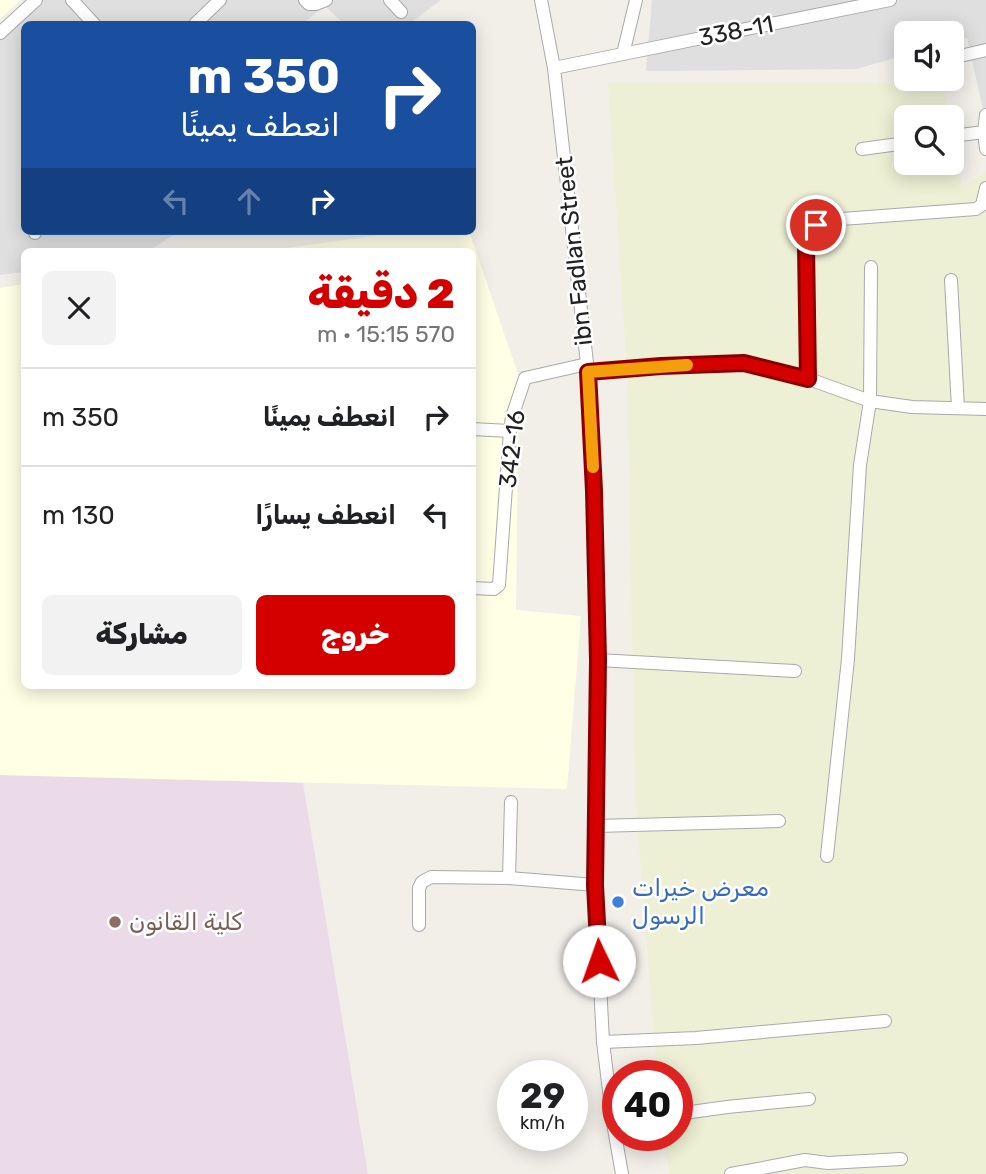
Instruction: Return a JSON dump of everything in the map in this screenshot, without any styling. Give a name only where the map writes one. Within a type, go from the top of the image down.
[{"type":"street","points":[[0,33],[36,0]]},
{"type":"street","points":[[72,0],[91,21]]},
{"type":"street","points":[[198,21],[220,0]]},
{"type":"street","points":[[305,0],[309,4],[316,4],[326,0]]},
{"type":"street","points":[[390,0],[401,12]]},
{"type":"street","name":"ibn Fadlan Street","points":[[541,0],[554,68],[587,368],[594,491],[598,660],[595,885],[606,1060]]},
{"type":"street","points":[[623,54],[636,0]]},
{"type":"street","name":"338-11","points":[[554,68],[890,0]]},
{"type":"street","points":[[964,55],[986,50]]},
{"type":"street","points":[[986,115],[986,149]]},
{"type":"street","points":[[964,134],[984,132]]},
{"type":"street","points":[[862,149],[894,145]]},
{"type":"street","points":[[808,379],[806,246],[816,225],[828,220],[976,209],[982,205],[986,188]]},
{"type":"street","points":[[827,856],[848,659],[860,465],[870,401],[870,267]]},
{"type":"street","points":[[951,279],[958,408]]},
{"type":"street","points":[[587,368],[744,363],[808,379],[870,401],[912,407],[986,409]]},
{"type":"street","name":"342-16","points":[[476,588],[494,589],[501,579],[510,431],[512,416],[525,378],[587,368]]},
{"type":"street","points":[[476,429],[510,431]]},
{"type":"street","points":[[598,660],[795,671]]},
{"type":"street","points":[[509,877],[511,802]]},
{"type":"street","points":[[596,826],[779,821]]},
{"type":"street","points":[[419,925],[419,888],[422,882],[431,877],[509,877],[595,885]]},
{"type":"street","points":[[603,1042],[696,1038],[886,1021]]},
{"type":"street","points":[[693,1112],[809,1100]]},
{"type":"street","name":"ibn Fadlan Street","points":[[619,1151],[622,1174]]},
{"type":"street","points":[[731,1174],[805,1160],[828,1163],[901,1159]]},
{"type":"shaded area","points":[[0,0],[21,0],[0,19]]},
{"type":"shaded area","points":[[32,0],[441,0],[413,21],[341,21],[325,6],[306,21],[21,21],[21,235],[174,235],[153,248],[21,248],[21,272],[0,275],[0,28]]},
{"type":"shaded area","points":[[652,0],[986,0],[986,123],[967,38],[964,39],[964,21],[894,21],[894,58],[856,69],[646,71]]},
{"type":"shaded area","points":[[608,83],[894,83],[894,91],[944,91],[947,105],[894,105],[894,175],[960,175],[962,187],[986,172],[986,1174],[669,1174],[666,1151],[693,1151],[693,1060],[656,1060],[635,794],[627,372]]},
{"type":"shaded area","points":[[380,235],[470,235],[475,248],[287,248]]},
{"type":"shaded area","points":[[476,251],[519,377],[516,610],[581,616],[567,789],[0,775],[0,288],[21,284],[21,689],[476,689]]},
{"type":"shaded area","points":[[0,775],[303,783],[368,1174],[0,1174]]},
{"type":"slow traffic","points":[[593,467],[588,372],[687,365]]},
{"type":"place","name":"معرض خيرات الرسول","points":[[618,902]]},
{"type":"place","name":"كلية القانون","points":[[115,922]]},
{"type":"route","points":[[599,961],[595,885],[598,660],[588,372],[744,363],[808,379],[806,246],[816,225]]}]
